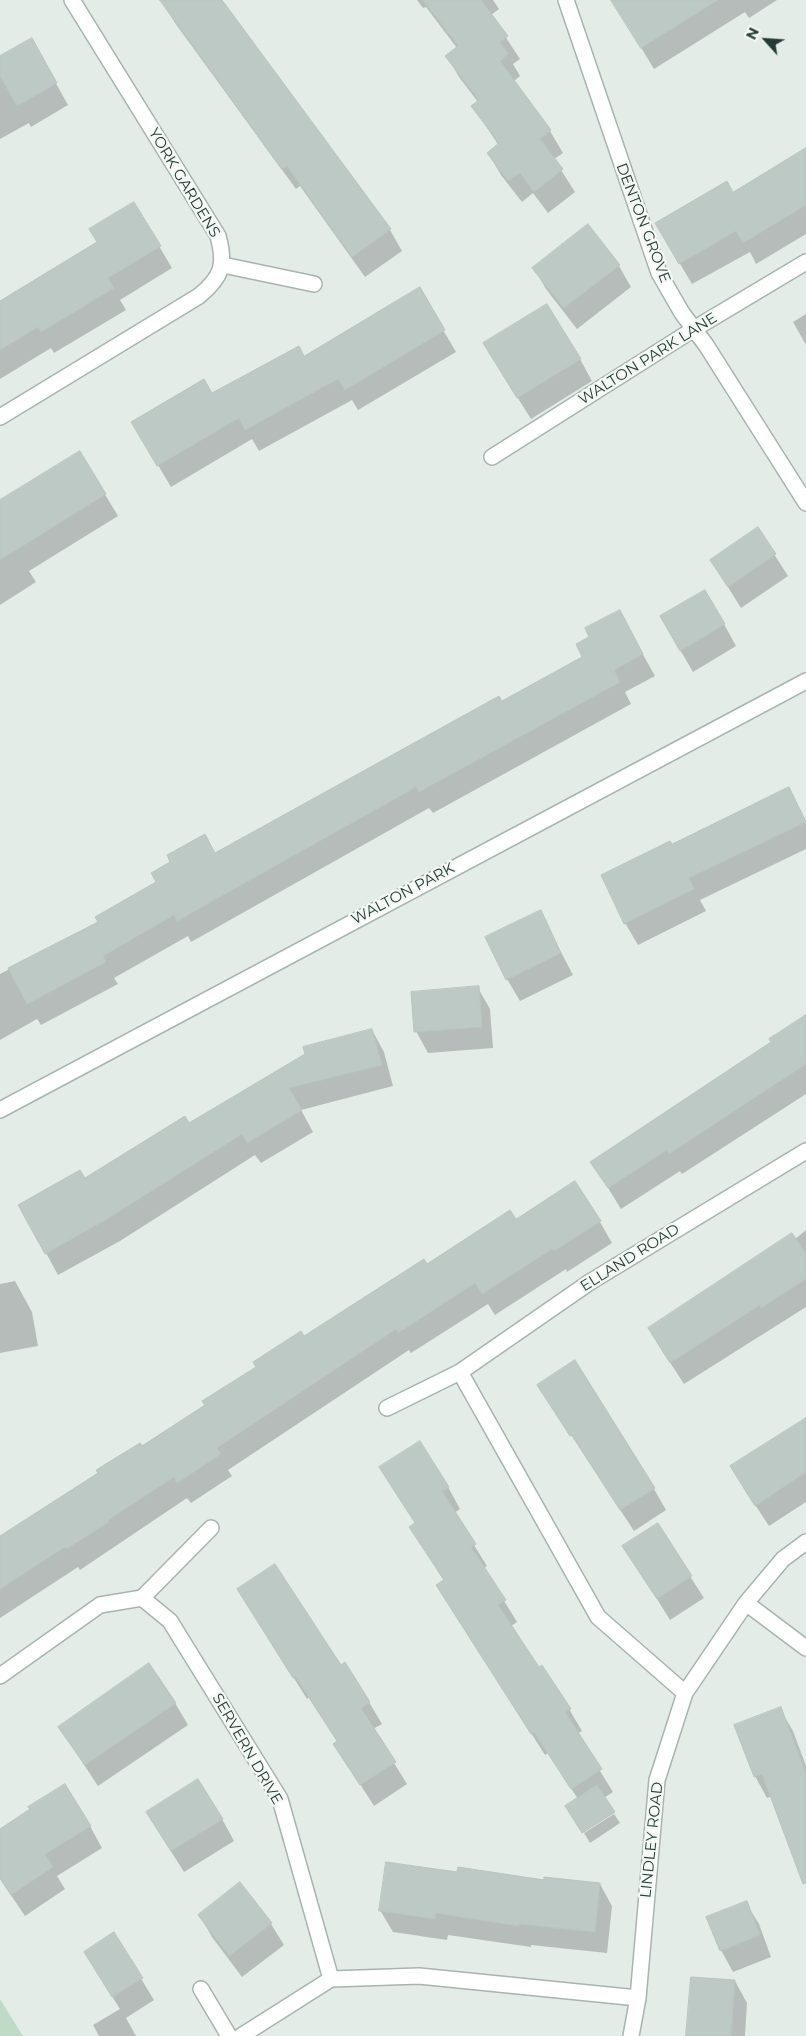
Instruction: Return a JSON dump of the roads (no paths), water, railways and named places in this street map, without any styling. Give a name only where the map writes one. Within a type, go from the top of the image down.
[{"type":"street","name":"YORK GARDENS","points":[[72,0],[218,236],[223,264]]},
{"type":"street","name":"DENTON GROVE","points":[[566,0],[659,273],[806,503]]},
{"type":"street","name":"WALTON PARK LANE","points":[[492,457],[694,329],[806,262]]},
{"type":"street","points":[[0,417],[199,296],[214,284],[223,264],[314,284]]},
{"type":"street","name":"WALTON PARK","points":[[0,1110],[806,681]]},
{"type":"street","name":"ELLAND ROAD","points":[[387,1408],[460,1372],[590,1282],[806,1151]]},
{"type":"street","points":[[460,1372],[598,1617],[685,1693]]},
{"type":"street","points":[[0,1676],[100,1605],[142,1598],[211,1528]]},
{"type":"street","name":"LINDLEY ROAD","points":[[631,2036],[638,1998],[657,1780],[685,1693],[746,1603],[783,1559],[806,1542]]},
{"type":"street","name":"SERVERN DRIVE","points":[[142,1598],[170,1621],[280,1799],[331,1979]]},
{"type":"street","points":[[746,1603],[806,1648]]},
{"type":"street","points":[[241,2036],[331,1979],[420,1976],[638,1998]]},
{"type":"street","points":[[201,1989],[229,2036]]}]
